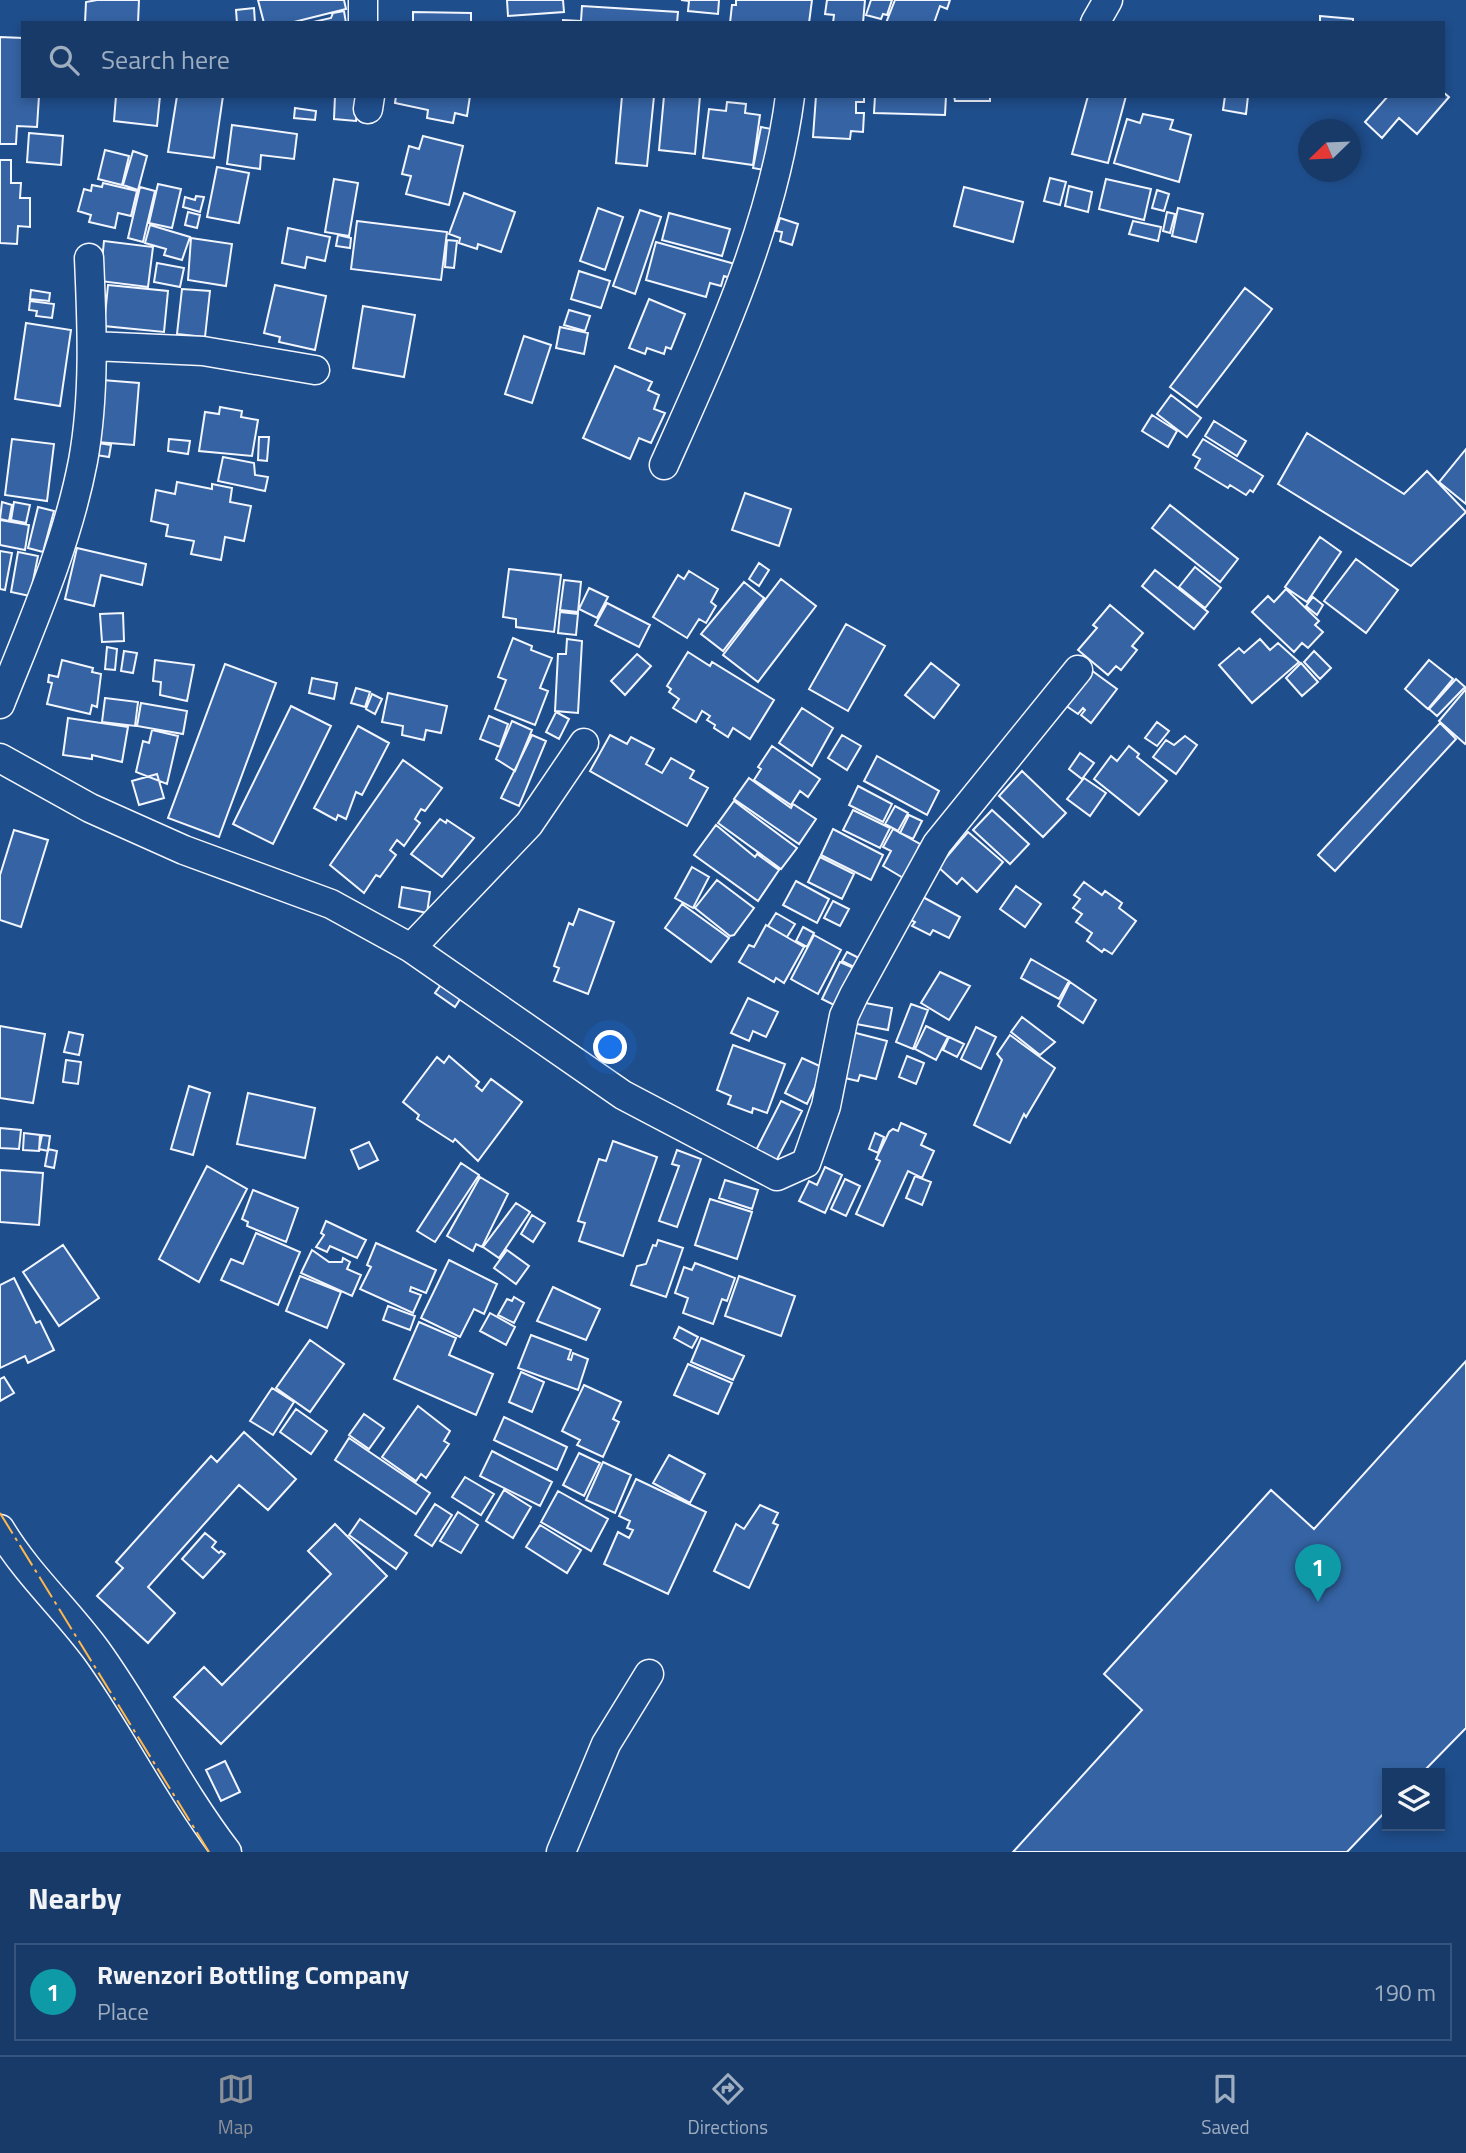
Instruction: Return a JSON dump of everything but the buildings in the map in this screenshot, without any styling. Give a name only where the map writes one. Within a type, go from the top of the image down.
[{"type":"street","points":[[363,0],[363,21]]},
{"type":"street","points":[[1096,21],[1108,0]]},
{"type":"street","points":[[664,465],[737,298],[783,151],[790,98]]},
{"type":"street","points":[[0,704],[63,536],[83,461],[93,346],[89,258]]},
{"type":"street","points":[[93,346],[203,351],[315,370]]},
{"type":"street","points":[[0,758],[90,808],[184,850],[331,904],[411,948],[623,1096],[777,1176],[794,1171],[806,1163],[826,1106],[844,1016],[937,844],[1078,670]]},
{"type":"street","points":[[411,948],[529,824],[584,743]]},
{"type":"street","points":[[0,1529],[18,1560],[96,1650],[168,1768],[227,1852]]},
{"type":"street","points":[[561,1852],[607,1744],[649,1674]]},
{"type":"power","points":[[0,1513],[209,1852]]},
{"type":"place","name":"Rwenzori Bottling Company","points":[[1318,1602]]}]
